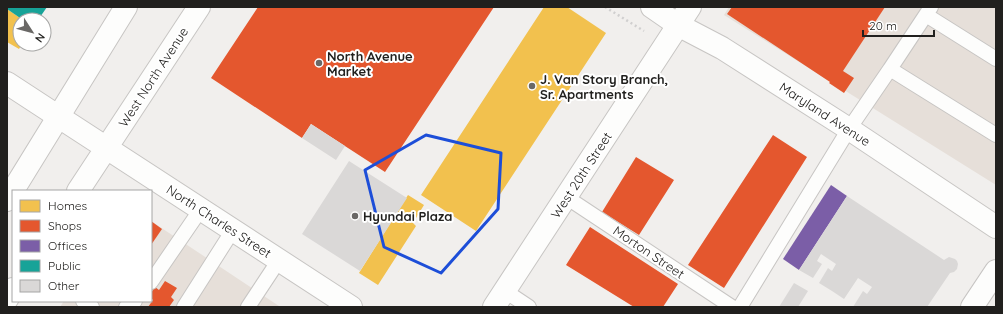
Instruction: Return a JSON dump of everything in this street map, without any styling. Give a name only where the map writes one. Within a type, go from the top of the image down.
[{"type":"main road","points":[[13,190],[126,7]]},
{"type":"main road","name":"West North Avenue","points":[[79,190],[199,7]]},
{"type":"main road","name":"Maryland Avenue","points":[[652,7],[678,25],[722,48],[849,129],[996,227]]},
{"type":"main road","points":[[678,25],[690,7]]},
{"type":"main road","name":"West 20th Street","points":[[500,299],[678,25]]},
{"type":"main road","name":"North Charles Street","points":[[7,83],[351,307]]},
{"type":"main road","points":[[972,307],[996,270]]},
{"type":"lane","points":[[740,307],[849,129],[928,11],[996,59]]},
{"type":"lane","points":[[890,69],[996,135]]},
{"type":"lane","name":"Morton Street","points":[[566,197],[722,304]]},
{"type":"lane","points":[[152,281],[201,209]]},
{"type":"lane","points":[[184,307],[233,230]]},
{"type":"lane","points":[[248,307],[279,260]]},
{"type":"lane","points":[[500,299],[529,307]]},
{"type":"highlighted area","points":[[426,135],[501,153],[498,209],[441,273],[384,247],[365,170]]},
{"type":"shaded area","points":[[729,7],[996,7],[996,185],[724,15]]},
{"type":"shaded area","points":[[152,222],[279,306],[278,307],[60,307],[63,302],[152,302]]},
{"type":"building: Homes","name":"J. Van Story Branch, Sr. Apartments","points":[[544,7],[567,7],[606,33],[476,231],[421,195]]},
{"type":"building: Homes","points":[[7,9],[12,12],[12,45],[7,42]]},
{"type":"building: Homes","points":[[408,195],[424,205],[413,223],[416,226],[378,285],[359,273]]},
{"type":"building: Shops","points":[[258,7],[494,7],[385,172],[311,124],[302,138],[211,78]]},
{"type":"building: Shops","points":[[732,7],[885,7],[843,71],[854,78],[844,93],[829,83],[830,82],[727,14]]},
{"type":"building: Shops","points":[[773,135],[807,157],[724,288],[688,265]]},
{"type":"building: Shops","points":[[636,157],[674,180],[639,235],[602,212]]},
{"type":"building: Shops","points":[[152,222],[162,229],[152,244]]},
{"type":"building: Shops","points":[[590,227],[678,284],[663,307],[634,307],[566,265]]},
{"type":"building: Shops","points":[[165,281],[177,288],[171,297],[174,300],[169,307],[148,307],[153,300],[152,292],[155,287],[159,290]]},
{"type":"building: Offices","points":[[831,185],[847,196],[799,270],[783,259]]},
{"type":"building: Public","points":[[7,7],[47,7],[44,12],[12,12],[7,9]]},
{"type":"building: Other","points":[[311,124],[345,146],[336,160],[302,138]]},
{"type":"building: Other","name":"Hyundai Plaza","points":[[349,161],[407,198],[360,271],[302,234]]},
{"type":"building: Other","points":[[847,196],[944,260],[949,257],[957,261],[957,269],[950,273],[927,307],[853,307],[863,291],[867,294],[872,287],[858,278],[844,299],[819,283],[828,268],[832,271],[836,264],[821,254],[817,261],[822,264],[813,278],[799,270]]},
{"type":"building: Other","points":[[794,283],[808,291],[798,307],[779,307]]},
{"type":"place","name":"North Avenue Market","points":[[319,63]]},
{"type":"place","name":"J. Van Story Branch, Sr. Apartments","points":[[532,86]]},
{"type":"place","name":"Hyundai Plaza","points":[[355,216]]}]
